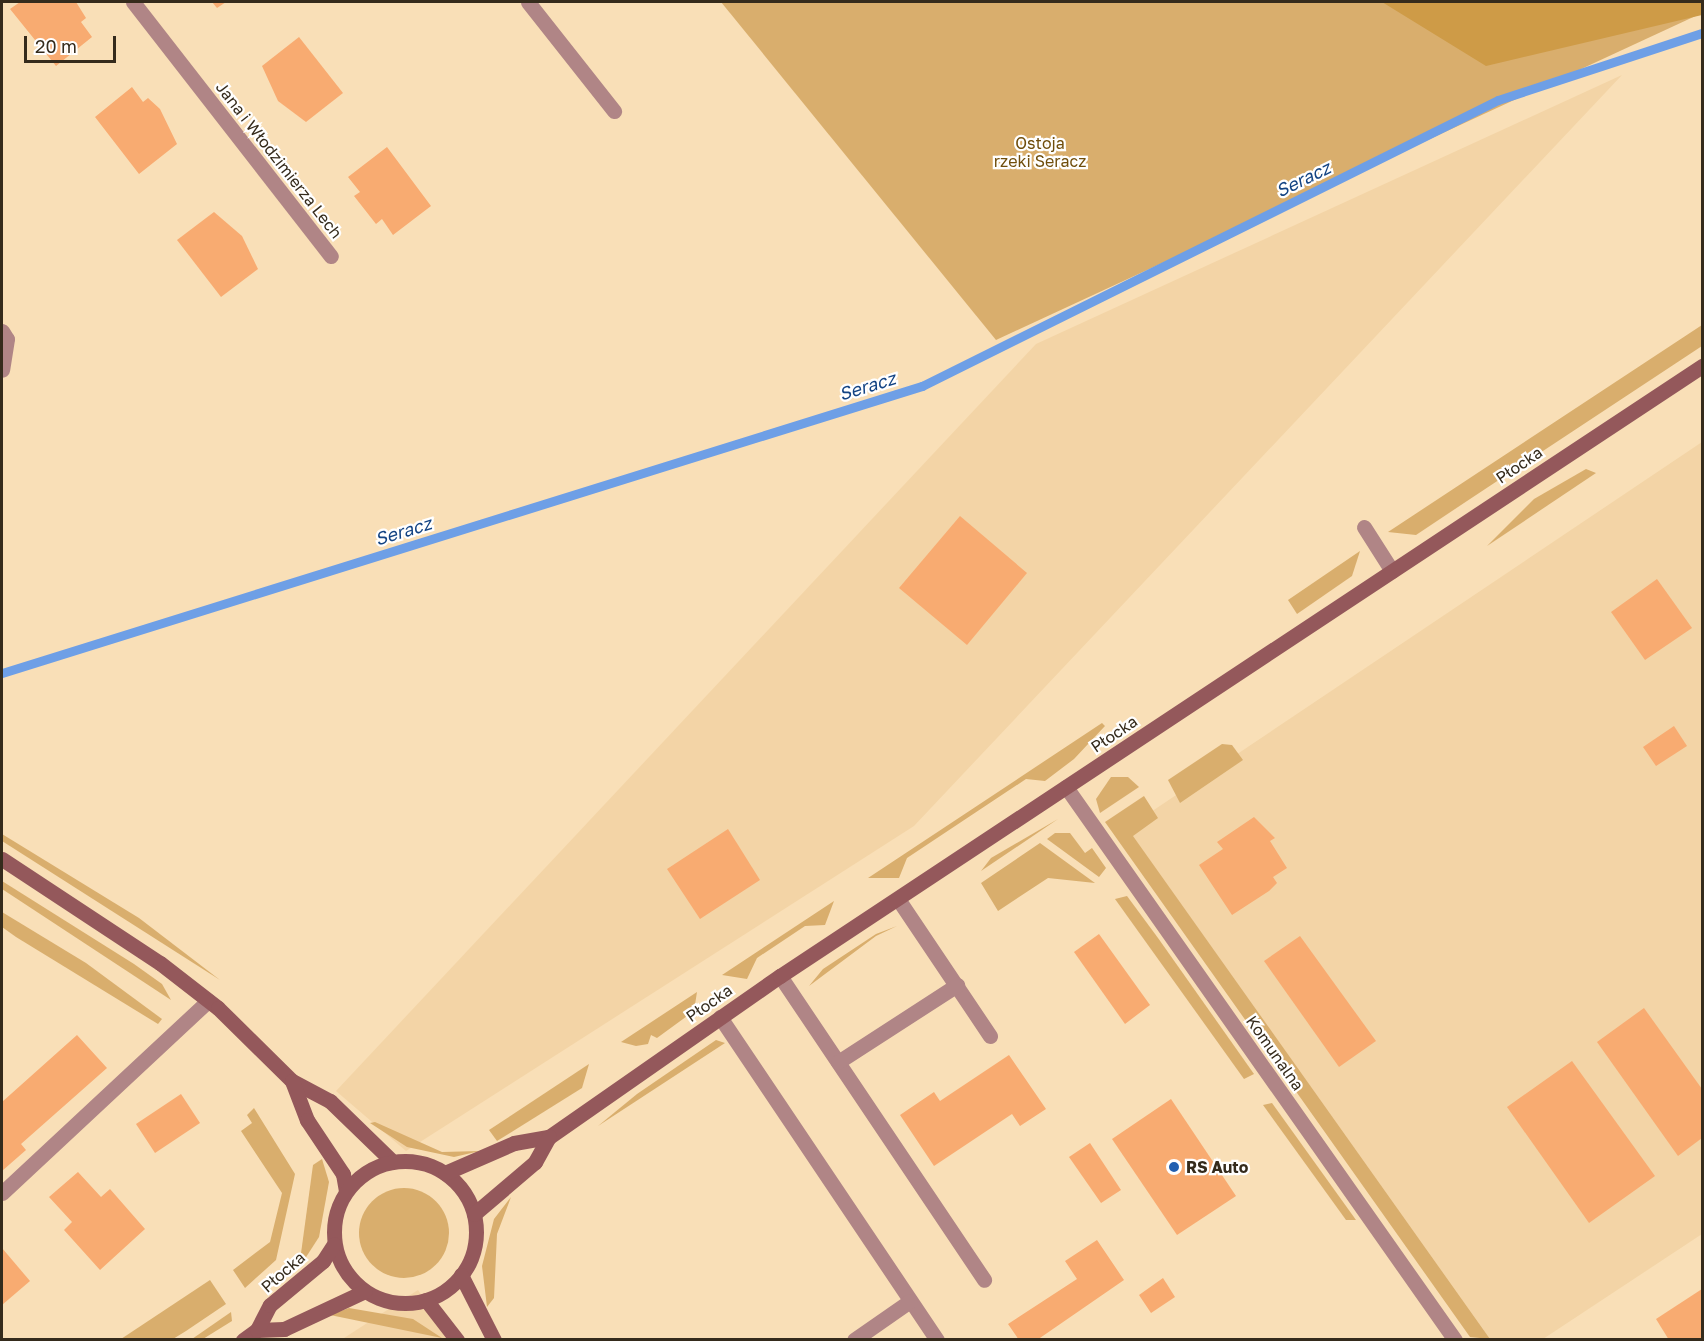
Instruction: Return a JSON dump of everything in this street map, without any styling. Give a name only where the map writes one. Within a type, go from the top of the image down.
[{"type":"street","name":"Jana i Włodzimierza Lech","points":[[133,2],[331,256]]},
{"type":"street","points":[[528,2],[614,111]]},
{"type":"street","points":[[2,331],[7,339],[2,370]]},
{"type":"street","name":"Płocka","points":[[445,1173],[514,1143],[549,1137],[780,976],[1702,366]]},
{"type":"street","points":[[1364,527],[1392,571]]},
{"type":"street","name":"Komunalna","points":[[1066,787],[1455,1340]]},
{"type":"street","points":[[2,859],[74,902],[208,1001],[292,1081],[330,1101],[393,1161]]},
{"type":"street","points":[[898,899],[990,1036]]},
{"type":"street","points":[[780,976],[984,1280]]},
{"type":"street","points":[[838,1062],[957,985]]},
{"type":"street","points":[[2,1193],[208,1001]]},
{"type":"street","points":[[720,1017],[937,1340]]},
{"type":"street","points":[[292,1081],[307,1120],[343,1174],[346,1191],[334,1226],[334,1244],[345,1270],[365,1291],[394,1302],[426,1300],[461,1275],[475,1246],[474,1214],[445,1173],[429,1164],[393,1161],[374,1167],[346,1191]]},
{"type":"street","name":"Płocka","points":[[474,1214],[535,1162],[549,1137]]},
{"type":"street","name":"Płocka","points":[[243,1340],[257,1330],[270,1305],[323,1261],[334,1244]]},
{"type":"street","points":[[461,1275],[494,1340]]},
{"type":"street","points":[[257,1330],[284,1329],[343,1296],[365,1291]]},
{"type":"street","points":[[426,1300],[458,1340]]},
{"type":"street","points":[[854,1340],[910,1301]]},
{"type":"shaded area","points":[[1382,2],[1702,2],[1702,15],[1486,66]]},
{"type":"shaded area","points":[[1622,75],[914,826],[406,1151],[336,1091],[1036,344]]},
{"type":"shaded area","points":[[1702,442],[1702,1234],[1543,1339],[1490,1339],[1127,828]]},
{"type":"shaded area","points":[[418,1290],[452,1339],[341,1340]]},
{"type":"green space","name":"Ostoja rzeki Seracz","points":[[721,2],[1702,2],[1702,13],[996,340]]},
{"type":"green space","points":[[1702,325],[1702,346],[1416,535],[1388,532]]},
{"type":"green space","points":[[1586,469],[1596,473],[1487,546],[1534,499]]},
{"type":"green space","points":[[1360,551],[1352,576],[1297,614],[1288,600]]},
{"type":"green space","points":[[1102,723],[1105,726],[1074,759],[1045,781],[1026,779],[907,858],[899,878],[868,878]]},
{"type":"green space","points":[[1222,744],[1232,745],[1243,760],[1180,803],[1168,780]]},
{"type":"green space","points":[[1111,777],[1128,777],[1139,787],[1100,813],[1096,799]]},
{"type":"green space","points":[[1144,796],[1158,818],[1133,836],[1490,1339],[1470,1337],[1105,822]]},
{"type":"green space","points":[[1058,819],[1030,838],[981,871],[991,858]]},
{"type":"green space","points":[[1055,833],[1070,833],[1085,853],[1092,848],[1106,868],[1099,877],[1047,839]]},
{"type":"green space","points":[[2,834],[139,918],[220,980],[2,841]]},
{"type":"green space","points":[[1040,843],[1095,883],[1048,878],[998,911],[981,883]]},
{"type":"green space","points":[[2,881],[134,964],[162,984],[171,1000],[2,889]]},
{"type":"green space","points":[[1127,896],[1254,1074],[1244,1079],[1115,899]]},
{"type":"green space","points":[[834,901],[825,925],[805,926],[757,958],[747,979],[722,975]]},
{"type":"green space","points":[[2,912],[86,963],[162,1019],[158,1024],[16,937],[2,927]]},
{"type":"green space","points":[[897,926],[876,936],[809,986],[823,969],[876,934]]},
{"type":"green space","points":[[697,992],[694,1011],[657,1038],[651,1035],[648,1044],[636,1046],[621,1042]]},
{"type":"green space","points":[[716,1040],[725,1043],[598,1126],[637,1094]]},
{"type":"green space","points":[[589,1064],[582,1088],[497,1141],[489,1130]]},
{"type":"green space","points":[[1272,1103],[1356,1220],[1346,1220],[1263,1105]]},
{"type":"green space","points":[[254,1108],[295,1174],[276,1260],[245,1288],[233,1270],[270,1242],[282,1193],[241,1131],[252,1123],[247,1115]]},
{"type":"green space","points":[[375,1122],[442,1152],[480,1151],[454,1157],[407,1147],[370,1123]]},
{"type":"green space","points":[[322,1159],[329,1182],[319,1237],[299,1268],[313,1165]]},
{"type":"green space","points":[[395,1188],[413,1188],[429,1195],[442,1208],[449,1224],[449,1242],[442,1258],[429,1271],[413,1278],[395,1278],[379,1271],[366,1258],[359,1242],[359,1224],[366,1208],[379,1195]]},
{"type":"green space","points":[[511,1197],[497,1234],[494,1298],[487,1307],[482,1266],[494,1219]]},
{"type":"green space","points":[[210,1280],[226,1304],[186,1331],[173,1339],[121,1339]]},
{"type":"green space","points":[[349,1308],[413,1319],[442,1338],[330,1315]]},
{"type":"green space","points":[[231,1312],[232,1321],[203,1339],[192,1339]]},
{"type":"building","points":[[20,2],[76,2],[86,18],[81,22],[92,37],[56,66],[10,9]]},
{"type":"building","points":[[212,2],[226,2],[217,8]]},
{"type":"building","points":[[299,37],[343,93],[306,122],[278,101],[262,66]]},
{"type":"building","points":[[132,87],[143,102],[148,98],[160,109],[177,144],[139,174],[95,117]]},
{"type":"building","points":[[387,147],[431,206],[393,235],[382,219],[376,224],[354,196],[360,192],[348,177]]},
{"type":"building","points":[[214,212],[242,236],[258,269],[221,297],[177,240]]},
{"type":"building","points":[[960,516],[1027,573],[967,645],[899,588]]},
{"type":"building","points":[[1657,579],[1692,628],[1645,660],[1611,612]]},
{"type":"building","points":[[1674,726],[1687,746],[1656,766],[1643,747]]},
{"type":"building","points":[[1254,817],[1275,838],[1270,841],[1287,868],[1273,877],[1277,883],[1269,891],[1232,915],[1199,865],[1223,849],[1217,842]]},
{"type":"building","points":[[728,829],[760,880],[700,919],[667,869]]},
{"type":"building","points":[[1099,934],[1150,1005],[1125,1024],[1074,952]]},
{"type":"building","points":[[1300,936],[1376,1041],[1339,1067],[1264,961]]},
{"type":"building","points":[[1644,1008],[1702,1089],[1702,1138],[1678,1156],[1597,1042]]},
{"type":"building","points":[[77,1035],[107,1068],[21,1144],[26,1150],[2,1171],[2,1102]]},
{"type":"building","points":[[1009,1055],[1046,1109],[1020,1126],[1012,1114],[934,1166],[900,1115],[934,1092],[940,1101]]},
{"type":"building","points":[[1572,1061],[1655,1176],[1589,1223],[1507,1107]]},
{"type":"building","points":[[181,1094],[200,1123],[155,1153],[136,1124]]},
{"type":"building","name":"RS Auto","points":[[1171,1099],[1236,1196],[1177,1235],[1112,1139]]},
{"type":"building","points":[[1090,1143],[1121,1190],[1101,1203],[1069,1157]]},
{"type":"building","points":[[78,1172],[101,1197],[110,1189],[145,1229],[100,1270],[64,1230],[72,1222],[49,1197]]},
{"type":"building","points":[[1097,1240],[1124,1280],[1037,1340],[1019,1340],[1008,1324],[1077,1279],[1065,1261]]},
{"type":"building","points":[[2,1248],[30,1281],[2,1305]]},
{"type":"building","points":[[1163,1278],[1175,1297],[1151,1313],[1139,1295]]},
{"type":"building","points":[[1702,1289],[1702,1340],[1669,1340],[1656,1319]]},
{"type":"waterway","name":"Seracz","points":[[2,673],[922,386],[1498,100],[1702,33]]},
{"type":"place","name":"RS Auto","points":[[1174,1167]]}]
